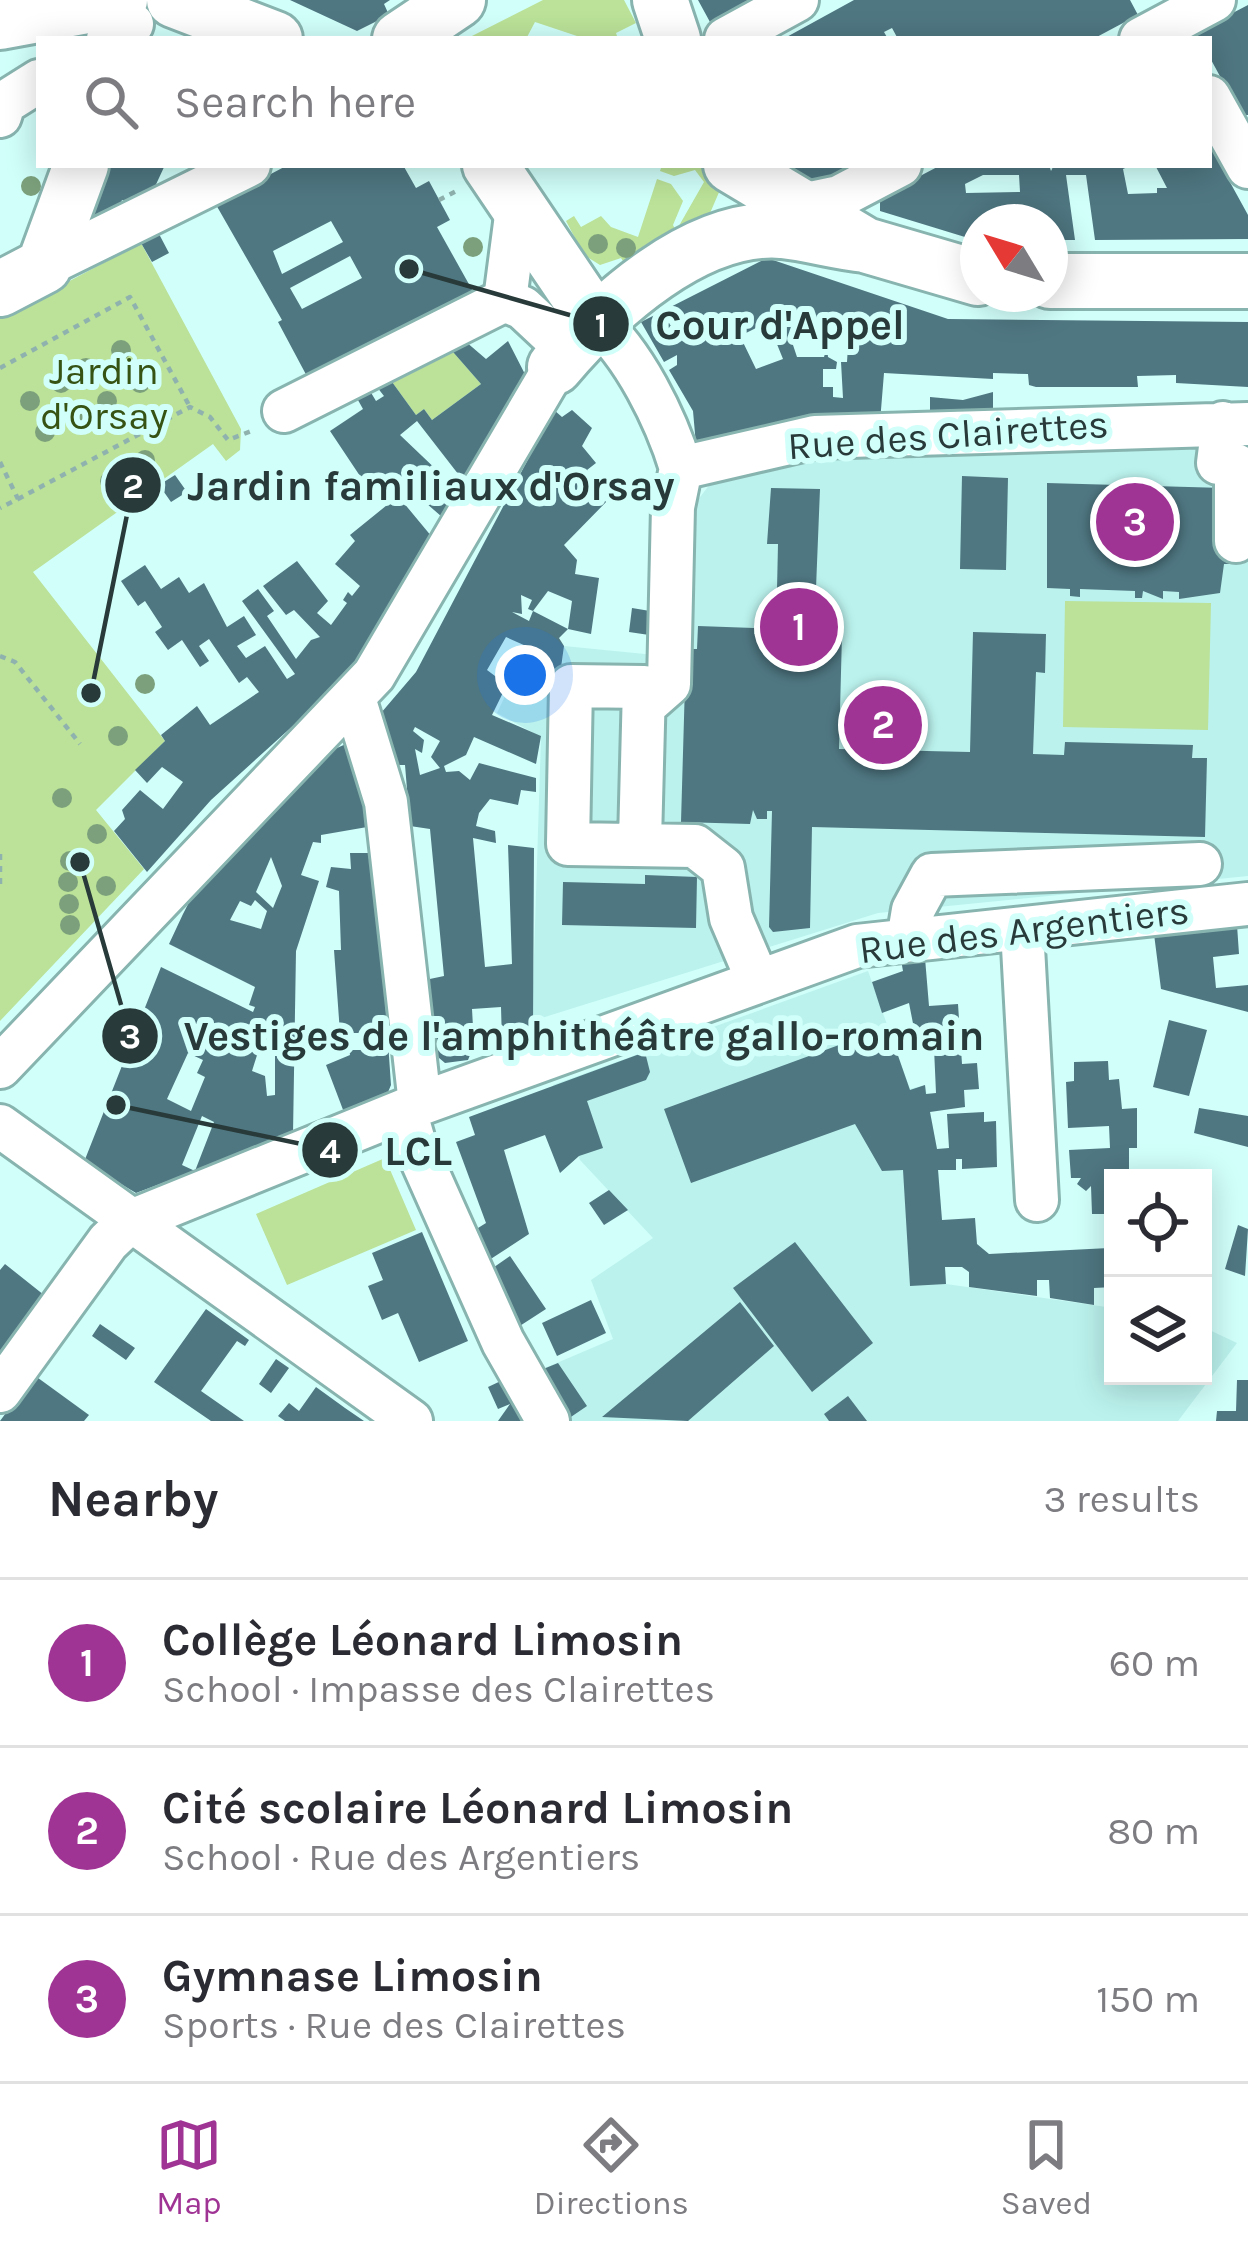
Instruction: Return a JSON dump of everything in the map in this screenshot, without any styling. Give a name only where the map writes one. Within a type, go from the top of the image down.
[{"type":"main road","points":[[660,0],[672,36]]},
{"type":"main road","points":[[0,22],[119,14],[256,36]]},
{"type":"main road","points":[[22,277],[79,168]]},
{"type":"main road","points":[[491,186],[573,346],[724,202]]},
{"type":"main road","points":[[724,202],[787,218]]},
{"type":"main road","points":[[724,202],[960,273]]},
{"type":"main road","points":[[1068,281],[1248,281]]},
{"type":"street","points":[[731,36],[797,0]]},
{"type":"street","points":[[1161,26],[1214,0]]},
{"type":"street","points":[[1212,101],[1244,149]]},
{"type":"street","points":[[22,277],[243,168]]},
{"type":"street","points":[[787,218],[894,168]]},
{"type":"street","points":[[491,186],[505,300]]},
{"type":"street","points":[[505,300],[573,346],[617,343],[674,442],[681,468],[673,507],[640,841]]},
{"type":"street","points":[[284,411],[505,300]]},
{"type":"street","points":[[0,1067],[354,698],[388,656],[573,346]]},
{"type":"street","points":[[1235,424],[1219,463],[1236,464],[1237,541]]},
{"type":"street","name":"Rue des Clairettes","points":[[681,468],[815,437],[1235,424]]},
{"type":"street","points":[[656,695],[644,687],[572,686],[568,844],[640,841],[695,846],[723,868],[731,918],[758,981]]},
{"type":"street","points":[[354,698],[386,802],[415,1145],[503,1342],[548,1421]]},
{"type":"street","points":[[908,940],[913,910],[932,875],[1200,864]]},
{"type":"street","name":"Rue des Argentiers","points":[[129,1222],[412,1107],[857,946],[1248,904]]},
{"type":"street","points":[[1022,929],[1037,1200]]},
{"type":"street","points":[[0,1126],[411,1421]]},
{"type":"street","points":[[0,1391],[108,1242],[129,1222]]},
{"type":"path","points":[[440,200],[491,186]]},
{"type":"path","points":[[0,368],[130,297],[190,407],[210,417],[228,440],[246,435]]},
{"type":"path","points":[[0,508],[190,407]]},
{"type":"path","points":[[0,462],[18,499]]},
{"type":"path","points":[[0,656],[15,662],[80,744]]},
{"type":"path","points":[[0,854],[0,884]]},
{"type":"shaded area","points":[[1248,441],[1248,876],[878,913],[532,1021],[541,737],[497,713],[517,671],[561,674],[564,646],[655,655],[684,518],[720,471],[773,457]]},
{"type":"shaded area","points":[[868,971],[910,1089],[925,1085],[937,1149],[946,1284],[1104,1307],[1104,1385],[1205,1385],[1178,1421],[557,1421],[531,1374],[613,1339],[591,1280],[653,1238],[580,1160],[553,1085]]},
{"type":"shaded area","points":[[1212,1331],[1237,1343],[1212,1376]]},
{"type":"green space","points":[[543,0],[624,0],[636,23],[617,36],[577,36],[535,22],[528,36],[472,36]]},
{"type":"green space","points":[[714,168],[720,190],[704,227],[628,269],[621,258],[600,265],[584,255],[566,221],[574,216],[581,227],[601,216],[611,227],[638,237],[657,179],[671,184],[683,201],[673,225],[676,231],[704,182],[695,170],[674,176],[660,171]]},
{"type":"green space","name":"Jardin d'Orsay","points":[[141,243],[241,429],[240,450],[226,461],[213,444],[33,572],[165,741],[96,810],[144,869],[0,1021],[0,318]]},
{"type":"green space","points":[[446,344],[481,384],[432,420],[424,409],[416,415],[387,375]]},
{"type":"green space","points":[[1065,601],[1211,603],[1208,730],[1063,727]]},
{"type":"green space","points":[[385,1158],[416,1230],[287,1285],[256,1214]]},
{"type":"building","points":[[290,0],[390,0],[384,4],[389,15],[357,31]]},
{"type":"building","points":[[698,0],[750,0],[710,22]]},
{"type":"building","points":[[854,0],[1130,0],[1138,15],[1099,36],[896,36],[892,28],[884,32],[886,36],[788,36]]},
{"type":"building","points":[[1248,5],[1248,115],[1241,115],[1212,62],[1212,36],[1196,32]]},
{"type":"building","points":[[1212,149],[1248,215],[1248,239],[1095,240],[1086,175],[1066,175],[1075,240],[1068,240],[1068,204],[960,204],[960,235],[880,211],[880,197],[935,168],[1125,168],[1128,194],[1157,193],[1157,188],[1167,188],[1157,168],[1212,168]],"holes":[[[983,175],[1019,175],[1020,192],[966,193],[965,184]]]},
{"type":"building","points":[[105,168],[164,168],[146,206],[122,200],[114,220],[91,214]]},
{"type":"building","points":[[282,168],[405,168],[416,188],[429,181],[450,220],[437,227],[475,295],[310,382],[278,322],[282,320],[215,203]],"holes":[[[331,221],[343,242],[282,274],[273,251]],[[350,256],[362,278],[302,309],[290,288]]]},
{"type":"building","points":[[788,168],[844,168],[814,184],[792,176]]},
{"type":"building","points":[[159,234],[169,253],[152,262],[141,243]]},
{"type":"building","points":[[767,258],[948,319],[1248,322],[1248,387],[1176,383],[1176,375],[1137,376],[1138,387],[1036,387],[1029,385],[1028,374],[993,373],[993,379],[884,373],[880,422],[696,445],[693,411],[669,370],[677,365],[677,355],[664,362],[641,322]],"holes":[[[768,322],[783,359],[756,369],[740,336]],[[790,336],[857,341],[848,346],[847,362],[841,362],[843,398],[833,397],[833,387],[823,387],[823,369],[836,369],[837,362],[828,357],[827,347],[824,357],[797,357]]]},
{"type":"building","points":[[465,341],[486,359],[508,341],[529,382],[462,479],[417,421],[400,435],[464,496],[449,523],[404,484],[393,490],[387,483],[372,494],[330,431],[363,409],[354,393],[367,386],[376,401],[384,396],[373,382],[387,375],[416,415],[424,409],[432,420],[481,384],[446,344]]},
{"type":"building","points":[[993,392],[993,416],[930,421],[930,397],[963,400]]},
{"type":"building","points":[[554,410],[562,417],[572,410],[592,428],[582,446],[596,463],[587,470],[609,499],[564,545],[577,560],[575,574],[599,578],[591,634],[568,629],[559,638],[564,646],[560,675],[515,668],[492,715],[541,736],[536,764],[474,737],[466,755],[444,766],[446,772],[459,771],[470,780],[479,763],[536,778],[536,792],[521,790],[518,805],[490,799],[479,813],[476,826],[495,831],[496,843],[473,838],[485,967],[512,964],[508,845],[534,848],[533,1027],[502,1042],[501,1007],[472,1009],[474,1045],[468,1060],[445,1063],[432,1052],[425,980],[444,976],[430,829],[410,826],[405,765],[379,765],[381,713],[416,672]],"holes":[[[548,591],[572,601],[568,629],[533,611]],[[521,595],[532,600],[529,621],[512,612],[522,614]],[[506,637],[526,646],[517,665],[503,663],[495,676],[487,670]],[[415,727],[440,741],[431,757],[440,768],[420,775],[415,749],[422,753],[424,740],[413,731]]]},
{"type":"building","points":[[175,475],[187,492],[171,502],[159,485]]},
{"type":"building","points":[[962,476],[1008,478],[1006,570],[960,569]]},
{"type":"building","points":[[1047,483],[1224,488],[1230,564],[1224,564],[1220,593],[1179,599],[1179,592],[1163,591],[1163,599],[1143,591],[1142,598],[1135,598],[1135,591],[1080,589],[1080,597],[1070,596],[1070,589],[1047,588]]},
{"type":"building","points":[[771,488],[820,489],[815,613],[817,634],[842,634],[839,749],[970,752],[973,632],[1046,634],[1045,673],[1036,672],[1033,754],[1064,755],[1065,742],[1193,745],[1192,758],[1207,758],[1205,837],[812,827],[810,928],[773,932],[769,927],[772,811],[767,811],[767,819],[757,819],[753,810],[750,824],[681,822],[686,649],[697,649],[698,626],[754,628],[754,634],[776,635],[778,544],[767,544]]},
{"type":"building","points":[[392,501],[403,502],[437,543],[368,658],[211,800],[147,872],[114,831],[125,819],[122,810],[140,790],[163,809],[183,782],[162,767],[147,783],[135,770],[165,741],[161,735],[197,706],[210,725],[259,692],[247,677],[239,683],[209,639],[199,646],[209,661],[200,667],[182,640],[168,650],[155,632],[162,627],[145,601],[138,606],[121,581],[145,565],[161,589],[179,577],[189,593],[204,583],[227,627],[244,616],[256,635],[237,646],[246,658],[265,646],[287,679],[295,674],[242,601],[258,589],[274,611],[267,616],[296,659],[311,640],[320,637],[294,610],[286,615],[263,586],[297,561],[328,601],[317,613],[331,625],[347,603],[343,600],[348,592],[352,596],[360,586],[335,564],[355,541],[350,535]]},
{"type":"building","points":[[632,608],[656,612],[656,636],[629,632]]},
{"type":"building","points":[[357,739],[373,826],[321,835],[321,843],[313,842],[301,875],[319,881],[296,951],[293,1134],[195,1171],[136,1193],[84,1162],[161,967],[253,1012],[255,1007],[249,1005],[255,987],[169,944],[203,875],[328,752]],"holes":[[[271,857],[282,886],[273,908],[256,892]],[[255,900],[267,911],[261,929],[230,920],[240,901],[251,906]],[[258,1052],[275,1052],[275,1095],[267,1096],[265,1076],[252,1071]],[[188,1053],[203,1060],[197,1073],[205,1077],[191,1111],[167,1099]],[[202,1116],[214,1122],[195,1171],[182,1165]]]},
{"type":"building","points":[[350,853],[375,853],[391,1085],[386,1097],[345,1115],[326,1065],[350,1055],[349,1050],[361,1050],[359,1033],[340,1033],[334,950],[341,950],[339,891],[326,887],[331,867],[351,869]]},
{"type":"building","points":[[645,875],[697,877],[696,928],[562,925],[563,882],[645,884]]},
{"type":"building","points":[[1237,925],[1239,954],[1213,957],[1216,988],[1248,985],[1248,1012],[1161,989],[1154,934]]},
{"type":"building","points":[[925,958],[929,1006],[958,1004],[962,1064],[977,1063],[979,1089],[964,1090],[965,1107],[930,1112],[937,1149],[949,1148],[947,1114],[984,1112],[984,1122],[996,1121],[997,1167],[962,1169],[962,1159],[956,1159],[956,1170],[938,1170],[942,1220],[975,1218],[977,1244],[989,1254],[1104,1248],[1104,1287],[1094,1288],[1094,1305],[1050,1298],[1049,1280],[1037,1280],[1037,1296],[969,1287],[969,1272],[962,1267],[945,1267],[946,1284],[910,1286],[903,1170],[882,1171],[855,1124],[691,1183],[664,1109],[888,1027],[910,1090],[925,1085],[926,1094],[936,1093],[934,1048],[918,1049],[909,1003],[882,1013],[872,982],[903,971],[901,960]]},
{"type":"building","points":[[1169,1020],[1207,1030],[1189,1096],[1153,1087]]},
{"type":"building","points":[[645,1052],[650,1072],[646,1080],[587,1101],[603,1148],[579,1156],[560,1173],[545,1135],[504,1150],[529,1234],[483,1264],[470,1233],[486,1223],[456,1142],[475,1135],[469,1117]]},
{"type":"building","points":[[1108,1061],[1109,1080],[1119,1079],[1122,1109],[1137,1108],[1137,1148],[1129,1148],[1129,1169],[1104,1169],[1104,1214],[1092,1214],[1091,1186],[1086,1191],[1077,1184],[1081,1178],[1071,1178],[1069,1150],[1110,1148],[1109,1126],[1068,1128],[1066,1082],[1074,1081],[1074,1062]]},
{"type":"building","points":[[1199,1108],[1248,1116],[1248,1147],[1194,1133]]},
{"type":"building","points":[[609,1190],[628,1210],[604,1225],[589,1203]]},
{"type":"building","points":[[1238,1225],[1248,1229],[1245,1276],[1225,1269]]},
{"type":"building","points":[[422,1232],[468,1341],[419,1362],[398,1313],[382,1320],[368,1286],[383,1280],[372,1253]]},
{"type":"building","points":[[795,1242],[873,1343],[812,1392],[733,1288]]},
{"type":"building","points":[[510,1256],[546,1309],[512,1331],[487,1272]]},
{"type":"building","points":[[5,1264],[49,1299],[0,1366],[0,1270]]},
{"type":"building","points":[[591,1300],[606,1333],[557,1356],[542,1323]]},
{"type":"building","points":[[740,1302],[774,1346],[688,1421],[602,1417]]},
{"type":"building","points":[[206,1309],[249,1340],[245,1346],[237,1341],[201,1391],[244,1421],[211,1421],[154,1382]]},
{"type":"building","points":[[100,1324],[135,1348],[126,1360],[92,1336]]},
{"type":"building","points":[[276,1359],[289,1368],[271,1393],[259,1384]]},
{"type":"building","points":[[558,1363],[587,1406],[565,1421],[531,1374]]},
{"type":"building","points":[[34,1375],[89,1415],[84,1421],[0,1421]]},
{"type":"building","points":[[505,1379],[526,1421],[498,1421],[510,1404],[498,1409],[488,1387]]},
{"type":"building","points":[[1237,1380],[1248,1380],[1248,1421],[1216,1421],[1217,1411],[1236,1411]]},
{"type":"building","points":[[316,1387],[364,1421],[285,1421],[278,1416],[289,1403],[299,1411]]},
{"type":"building","points":[[848,1396],[867,1421],[829,1421],[824,1414]]},
{"type":"place","name":"Cour d'Appel","points":[[409,269]]},
{"type":"place","name":"Gymnase Limosin","points":[[1135,522]]},
{"type":"place","name":"Collège Léonard Limosin","points":[[799,627]]},
{"type":"place","name":"Jardin familiaux d'Orsay","points":[[91,693]]},
{"type":"place","name":"Cité scolaire Léonard Limosin","points":[[883,725]]},
{"type":"place","name":"Vestiges de l'amphithéâtre gallo-romain","points":[[80,862]]},
{"type":"place","name":"LCL","points":[[116,1105]]}]
